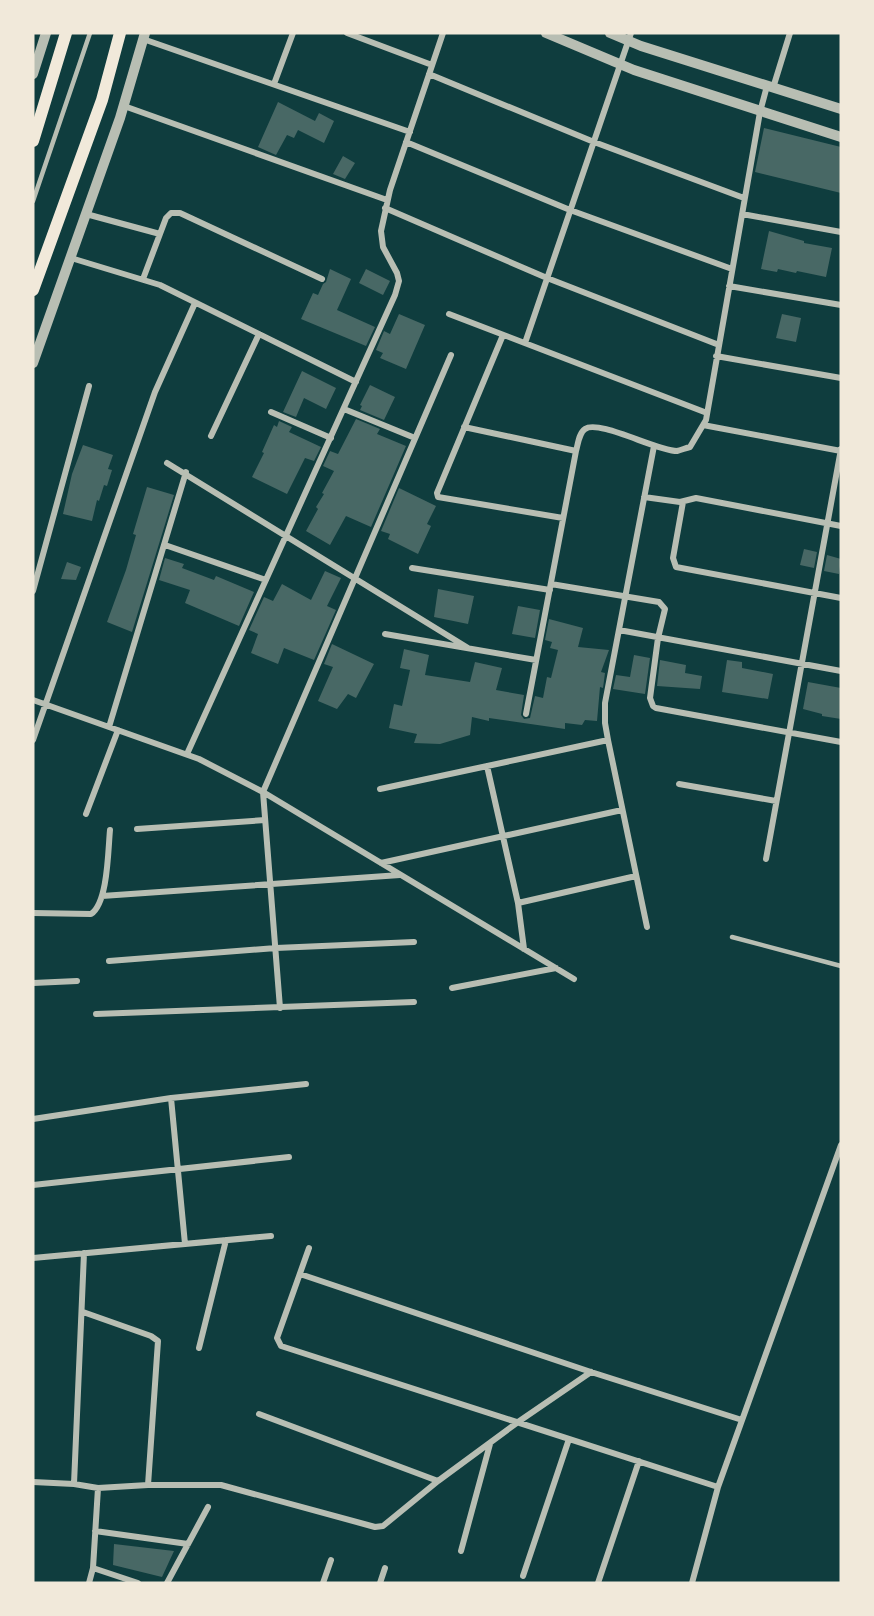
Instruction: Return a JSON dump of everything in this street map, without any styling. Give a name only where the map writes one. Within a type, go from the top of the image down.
[{"type":"main road","points":[[33,141],[66,33]]},
{"type":"main road","points":[[33,290],[102,100],[120,33]]},
{"type":"street","points":[[33,72],[46,33]]},
{"type":"street","points":[[274,84],[292,33]]},
{"type":"street","points":[[347,33],[432,65]]},
{"type":"street","points":[[187,754],[395,295],[399,281],[383,247],[381,231],[387,200],[443,33]]},
{"type":"street","points":[[546,33],[621,64],[759,112],[841,137]]},
{"type":"street","points":[[610,33],[629,37],[770,87],[841,109]]},
{"type":"street","points":[[526,714],[576,451],[584,429],[601,428],[676,451],[690,447],[703,425],[707,413],[759,112],[790,33]]},
{"type":"street","points":[[33,363],[124,106],[144,36],[410,132]]},
{"type":"street","points":[[525,343],[629,37]]},
{"type":"street","points":[[429,74],[594,142],[744,198]]},
{"type":"street","points":[[124,106],[387,200]]},
{"type":"street","points":[[406,142],[570,210],[732,269]]},
{"type":"street","points":[[386,208],[547,278],[718,345]]},
{"type":"street","points":[[143,279],[166,218],[171,213],[180,213],[322,279]]},
{"type":"street","points":[[86,214],[160,234]]},
{"type":"street","points":[[742,214],[841,232]]},
{"type":"street","points":[[71,258],[143,279],[356,382]]},
{"type":"street","points":[[729,286],[841,305]]},
{"type":"street","points":[[33,740],[155,392],[195,303]]},
{"type":"street","points":[[449,314],[707,413]]},
{"type":"street","points":[[211,436],[259,334]]},
{"type":"street","points":[[503,335],[437,493],[438,497],[563,518]]},
{"type":"street","points":[[280,1008],[263,792],[451,355]]},
{"type":"street","points":[[716,356],[841,378]]},
{"type":"street","points":[[33,591],[89,386]]},
{"type":"street","points":[[344,409],[415,438]]},
{"type":"street","points":[[271,412],[331,438]]},
{"type":"street","points":[[703,425],[841,450],[766,859]]},
{"type":"street","points":[[464,427],[576,451]]},
{"type":"street","points":[[647,927],[608,740],[605,703],[654,446]]},
{"type":"street","points":[[167,463],[468,648]]},
{"type":"street","points":[[109,727],[187,472]]},
{"type":"street","points":[[644,496],[683,502],[696,498],[841,526]]},
{"type":"street","points":[[683,502],[673,558],[676,567],[841,598]]},
{"type":"street","points":[[165,545],[266,580]]},
{"type":"street","points":[[412,568],[659,602],[665,609],[658,638],[650,698],[652,706],[841,742]]},
{"type":"street","points":[[619,630],[841,671]]},
{"type":"street","points":[[385,634],[536,660]]},
{"type":"street","points":[[33,700],[187,754],[263,792],[574,979]]},
{"type":"street","points":[[86,814],[118,730]]},
{"type":"street","points":[[380,789],[608,740]]},
{"type":"street","points":[[487,766],[518,903],[524,949]]},
{"type":"street","points":[[679,784],[776,801]]},
{"type":"street","points":[[381,863],[622,810]]},
{"type":"street","points":[[137,829],[266,820]]},
{"type":"street","points":[[33,913],[91,914],[96,910],[102,896],[110,830]]},
{"type":"street","points":[[102,896],[401,874]]},
{"type":"street","points":[[518,903],[636,876]]},
{"type":"street","points":[[110,961],[276,948],[414,942]]},
{"type":"street","points":[[452,988],[556,968]]},
{"type":"street","points":[[33,983],[77,981]]},
{"type":"street","points":[[96,1014],[414,1002]]},
{"type":"street","points":[[33,1119],[171,1098],[306,1084]]},
{"type":"street","points":[[171,1098],[185,1244]]},
{"type":"street","points":[[692,1583],[718,1487],[841,1145]]},
{"type":"street","points":[[33,1185],[289,1157]]},
{"type":"street","points":[[33,1258],[271,1236]]},
{"type":"street","points":[[199,1348],[226,1240]]},
{"type":"street","points":[[309,1248],[277,1338],[280,1346],[718,1487]]},
{"type":"street","points":[[74,1484],[84,1253]]},
{"type":"street","points":[[300,1274],[742,1420]]},
{"type":"street","points":[[83,1312],[151,1336],[158,1341],[148,1485]]},
{"type":"street","points":[[33,1482],[98,1488],[221,1485],[375,1527],[383,1526],[438,1481],[591,1372]]},
{"type":"street","points":[[259,1414],[438,1481]]},
{"type":"street","points":[[523,1576],[569,1439]]},
{"type":"street","points":[[461,1551],[490,1444]]},
{"type":"street","points":[[598,1583],[639,1461]]},
{"type":"street","points":[[89,1583],[93,1568],[98,1488]]},
{"type":"street","points":[[167,1583],[208,1507]]},
{"type":"street","points":[[95,1531],[188,1544]]},
{"type":"street","points":[[323,1583],[331,1560]]},
{"type":"street","points":[[93,1568],[138,1583]]},
{"type":"street","points":[[380,1583],[385,1568]]},
{"type":"lane","points":[[33,201],[90,33]]},
{"type":"lane","points":[[732,937],[841,966]]},
{"type":"building","points":[[278,102],[315,121],[319,113],[334,121],[324,143],[298,130],[294,138],[287,135],[276,155],[258,147]]},
{"type":"building","points":[[764,128],[841,147],[841,193],[755,172]]},
{"type":"building","points":[[343,156],[355,163],[345,179],[333,174]]},
{"type":"building","points":[[769,231],[804,241],[804,243],[832,248],[826,277],[797,271],[796,273],[778,269],[777,272],[761,269]]},
{"type":"building","points":[[330,269],[351,279],[337,310],[375,327],[366,346],[301,319],[313,293],[318,295],[326,282]]},
{"type":"building","points":[[366,269],[390,281],[383,295],[359,283]]},
{"type":"building","points":[[399,314],[425,325],[406,369],[380,358],[383,353],[376,350],[384,331],[390,334]]},
{"type":"building","points":[[782,314],[801,318],[796,342],[776,338]]},
{"type":"building","points":[[302,371],[336,388],[326,409],[304,398],[296,417],[283,412]]},
{"type":"building","points":[[370,385],[395,397],[384,420],[360,410],[362,406],[360,405]]},
{"type":"building","points":[[356,419],[380,429],[377,434],[406,446],[371,527],[346,516],[330,545],[306,531],[334,471],[323,466],[330,451],[338,454]]},
{"type":"building","points":[[279,421],[292,427],[289,432],[321,447],[314,461],[305,458],[287,494],[252,477],[274,425],[277,427]]},
{"type":"building","points":[[83,445],[113,455],[108,469],[112,470],[107,486],[104,485],[99,501],[97,500],[92,521],[63,514],[72,474]]},
{"type":"building","points":[[147,487],[174,495],[132,632],[107,622],[126,570],[136,535],[133,534]]},
{"type":"building","points":[[399,488],[436,506],[427,524],[431,526],[418,554],[388,539],[390,534],[381,531]]},
{"type":"building","points":[[804,549],[817,552],[814,568],[800,565]]},
{"type":"building","points":[[827,555],[841,559],[839,574],[824,571]]},
{"type":"building","points":[[165,558],[184,564],[182,568],[214,580],[216,576],[254,592],[239,626],[185,603],[190,590],[159,580]]},
{"type":"building","points":[[67,562],[81,567],[76,580],[61,579]]},
{"type":"building","points":[[325,571],[341,578],[327,606],[336,610],[314,660],[284,648],[278,664],[251,653],[258,634],[249,630],[264,597],[273,601],[282,584],[311,600]]},
{"type":"building","points":[[438,589],[474,596],[468,624],[434,617]]},
{"type":"building","points":[[518,606],[540,610],[535,638],[512,634]]},
{"type":"building","points":[[549,619],[583,628],[578,647],[609,650],[601,672],[605,673],[603,688],[600,687],[597,721],[585,720],[582,725],[565,723],[565,729],[472,717],[470,735],[440,744],[414,743],[417,734],[389,728],[394,704],[402,706],[410,670],[400,668],[404,649],[429,655],[425,675],[470,682],[475,662],[502,668],[496,690],[524,695],[521,715],[524,719],[530,718],[535,696],[543,698],[547,677],[551,678],[558,650],[550,648],[552,642],[545,640]]},
{"type":"building","points":[[332,644],[374,664],[356,698],[348,694],[337,709],[318,701],[333,667],[324,664]]},
{"type":"building","points":[[634,655],[650,658],[645,694],[613,689],[616,675],[630,677]]},
{"type":"building","points":[[660,660],[686,665],[685,673],[702,676],[700,689],[657,686]]},
{"type":"building","points":[[727,660],[742,662],[742,668],[773,674],[768,699],[722,692]]},
{"type":"building","points":[[808,682],[841,688],[841,719],[822,716],[822,714],[803,709]]},
{"type":"building","points":[[114,1544],[174,1551],[162,1577],[113,1565]]}]
